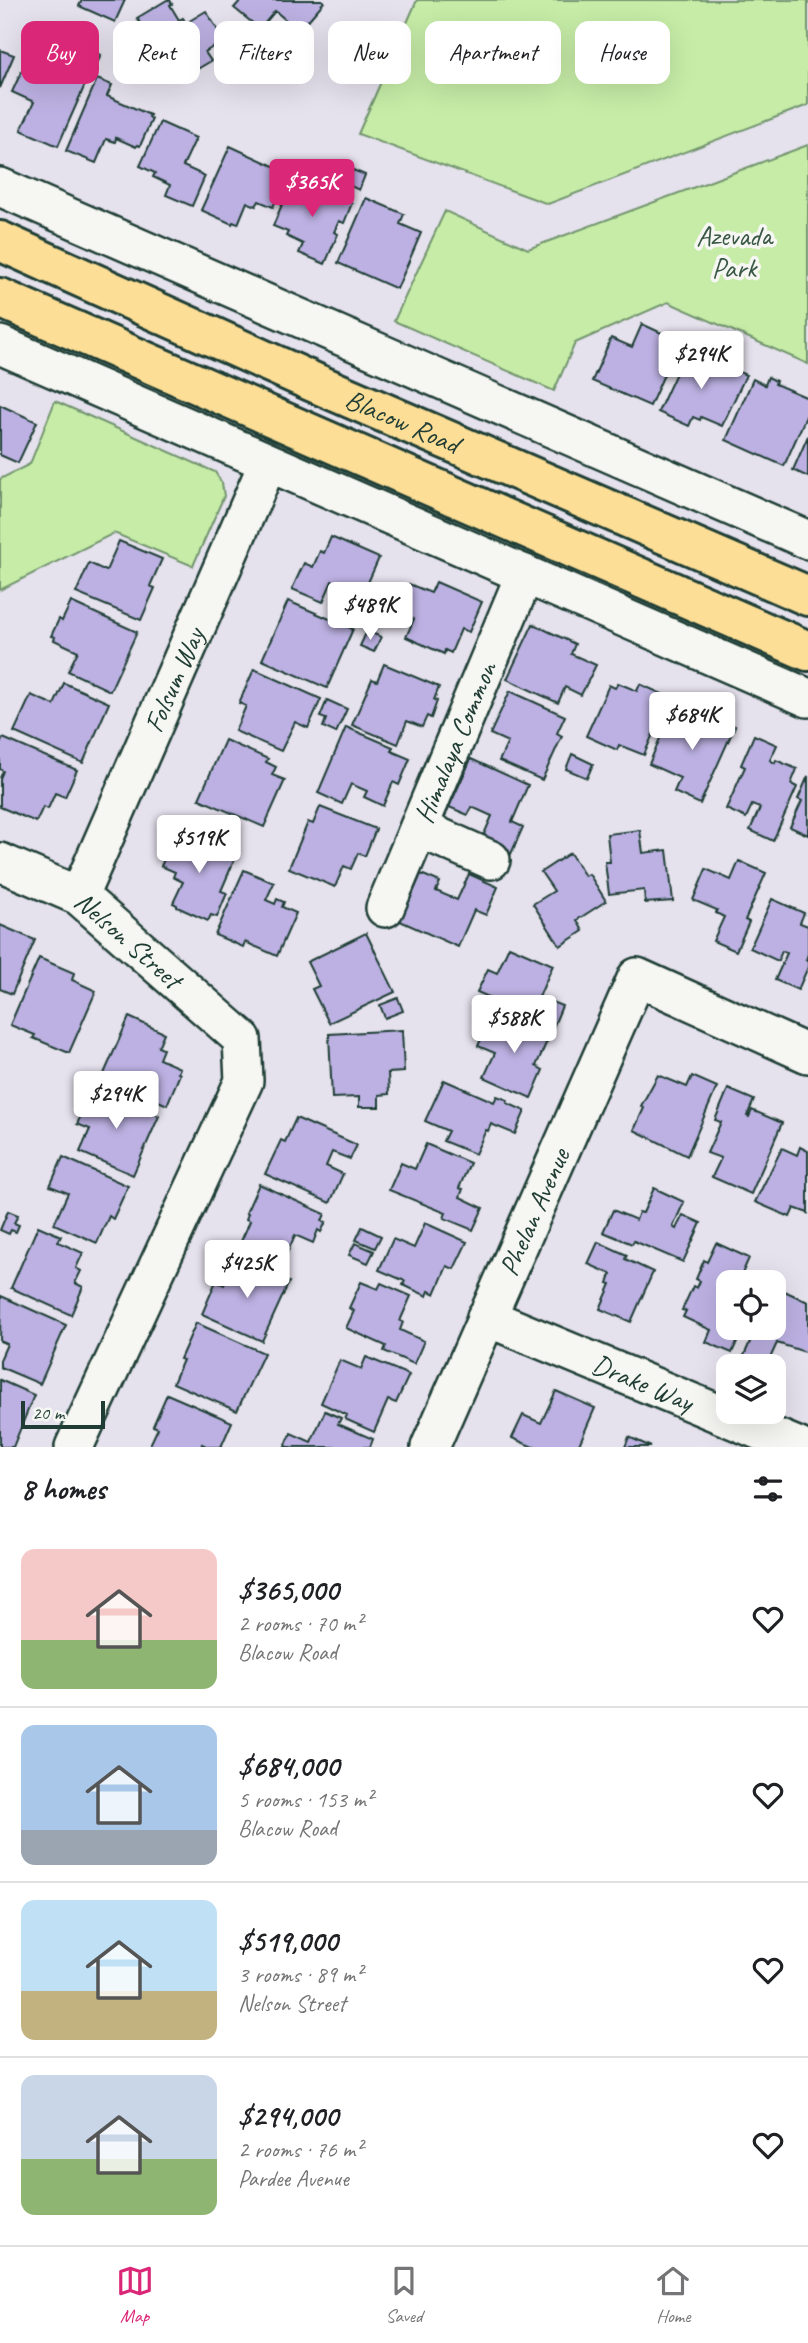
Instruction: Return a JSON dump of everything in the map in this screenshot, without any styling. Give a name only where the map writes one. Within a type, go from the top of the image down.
[{"type":"main road","name":"Blacow Road","points":[[0,241],[325,388],[808,596]]},
{"type":"main road","name":"Blacow Road","points":[[0,298],[808,651]]},
{"type":"street","name":"Blacow Road","points":[[0,187],[808,540]]},
{"type":"street","points":[[0,345],[808,698]]},
{"type":"street","name":"Folsum Way","points":[[79,896],[268,463]]},
{"type":"street","name":"Himalaya Common","points":[[385,908],[525,574]]},
{"type":"street","points":[[419,828],[491,860]]},
{"type":"street","name":"Nelson Street","points":[[0,862],[79,896],[242,1040],[244,1081],[74,1447]]},
{"type":"street","name":"Phelan Avenue","points":[[430,1447],[637,977],[808,1054]]},
{"type":"street","name":"Drake Way","points":[[486,1317],[799,1447]]},
{"type":"green space","points":[[417,0],[808,0],[808,105],[548,204],[358,134],[380,84],[411,84],[411,21],[408,21]]},
{"type":"green space","name":"Azevada Park","points":[[808,145],[808,364],[668,302],[575,343],[554,391],[394,321],[445,211],[528,249]]},
{"type":"green space","points":[[55,401],[215,472],[222,483],[224,496],[193,566],[114,533],[0,590],[0,479],[30,464]]},
{"type":"building","points":[[82,0],[125,0],[115,21],[79,6]]},
{"type":"building","points":[[170,0],[179,20],[183,18],[185,21],[139,21],[137,18]]},
{"type":"building","points":[[241,0],[324,2],[308,21],[287,21],[275,11],[267,21],[250,21],[234,8]]},
{"type":"building","points":[[206,11],[214,24],[214,46],[205,52],[211,61],[200,68],[200,21],[189,21]]},
{"type":"building","points":[[0,50],[14,55],[0,88]]},
{"type":"building","points":[[21,72],[21,84],[85,84],[58,146],[21,130],[34,102],[12,92]]},
{"type":"building","points":[[99,80],[112,85],[107,96],[150,115],[152,119],[140,146],[136,147],[116,138],[115,142],[106,139],[96,163],[66,151]]},
{"type":"building","points":[[160,122],[196,138],[183,166],[205,176],[192,206],[166,195],[170,185],[153,177],[155,173],[140,166]]},
{"type":"building","points":[[230,146],[289,173],[273,207],[259,201],[256,206],[247,202],[238,224],[232,224],[201,210]]},
{"type":"building","points":[[353,170],[365,175],[359,190],[346,184]]},
{"type":"building","points":[[293,178],[352,203],[344,223],[339,221],[334,232],[338,234],[325,264],[299,253],[303,244],[286,236],[288,232],[273,226]]},
{"type":"building","points":[[366,198],[404,214],[400,224],[421,233],[397,289],[338,263]]},
{"type":"building","points":[[642,324],[679,341],[650,406],[592,381],[611,338],[632,347]]},
{"type":"building","points":[[687,349],[746,375],[722,426],[701,417],[700,420],[693,417],[689,426],[658,412]]},
{"type":"building","points":[[768,377],[776,381],[775,384],[808,398],[808,412],[784,466],[726,440],[753,379],[765,385]]},
{"type":"building","points":[[0,405],[37,422],[18,463],[0,455]]},
{"type":"building","points":[[808,436],[808,477],[793,470]]},
{"type":"building","points":[[331,537],[379,558],[353,616],[335,608],[344,586],[332,581],[323,602],[292,589],[304,563],[313,567],[320,551],[324,553]]},
{"type":"building","points":[[119,541],[162,559],[150,586],[155,588],[141,620],[76,593],[89,563],[106,571]]},
{"type":"building","points":[[436,582],[482,602],[469,632],[461,629],[451,653],[445,650],[444,654],[406,637],[414,619],[397,612],[409,584],[431,593]]},
{"type":"building","points":[[288,601],[353,629],[327,688],[262,660]]},
{"type":"building","points":[[71,602],[137,632],[110,691],[68,671],[78,651],[51,636]]},
{"type":"building","points":[[533,624],[575,644],[571,654],[596,665],[581,695],[565,687],[558,703],[507,679]]},
{"type":"building","points":[[367,631],[381,637],[374,652],[360,646]]},
{"type":"building","points":[[384,664],[439,687],[431,718],[427,716],[422,727],[407,721],[398,744],[352,725],[372,679],[377,681]]},
{"type":"building","points":[[254,669],[321,699],[308,728],[295,722],[281,751],[235,731],[246,706],[239,703]]},
{"type":"building","points":[[64,683],[109,703],[83,763],[14,732],[31,695],[54,705]]},
{"type":"building","points":[[618,683],[637,691],[640,684],[669,697],[644,755],[619,745],[617,750],[586,736],[609,685],[615,688]]},
{"type":"building","points":[[510,691],[565,716],[557,733],[562,736],[542,780],[499,761],[508,742],[490,734]]},
{"type":"building","points":[[327,700],[347,709],[336,733],[323,727],[326,719],[320,717]]},
{"type":"building","points":[[673,708],[703,722],[706,714],[735,726],[700,804],[674,792],[680,778],[649,764]]},
{"type":"building","points":[[346,727],[393,747],[391,751],[410,759],[399,785],[393,782],[383,806],[364,797],[367,791],[351,784],[342,804],[318,793]]},
{"type":"building","points":[[754,735],[777,745],[770,760],[797,769],[791,784],[797,787],[773,841],[750,830],[760,808],[752,805],[746,818],[726,809],[745,767],[741,765]]},
{"type":"building","points":[[3,738],[77,770],[65,797],[55,793],[48,809],[43,807],[36,822],[0,807],[0,778],[3,771],[0,769],[0,744]]},
{"type":"building","points":[[225,740],[268,759],[266,762],[276,767],[272,775],[285,780],[264,827],[199,799]]},
{"type":"building","points":[[572,754],[593,764],[587,778],[566,769]]},
{"type":"building","points":[[471,759],[528,785],[512,822],[523,827],[511,854],[481,841],[492,816],[472,807],[468,815],[449,807]]},
{"type":"building","points":[[808,776],[808,835],[790,827],[802,801],[798,799]]},
{"type":"building","points":[[320,807],[376,829],[365,856],[358,853],[351,869],[344,866],[335,887],[289,868],[308,822],[313,824]]},
{"type":"building","points":[[640,830],[643,853],[667,850],[673,901],[645,903],[644,890],[609,894],[605,862],[610,862],[607,834]]},
{"type":"building","points":[[177,831],[236,856],[221,891],[227,893],[217,917],[211,915],[208,921],[173,903],[183,882],[173,877],[175,872],[161,866]]},
{"type":"building","points":[[570,853],[585,876],[589,874],[606,901],[577,920],[583,931],[560,946],[533,904],[554,891],[541,872]]},
{"type":"building","points":[[739,861],[766,873],[745,920],[749,922],[736,951],[713,941],[724,917],[716,913],[717,910],[693,900],[706,869],[731,880]]},
{"type":"building","points":[[244,870],[274,883],[266,900],[275,904],[277,899],[284,902],[282,907],[296,913],[277,956],[245,942],[243,947],[215,935]]},
{"type":"building","points":[[421,874],[440,882],[436,891],[457,900],[469,874],[498,887],[486,915],[474,910],[458,947],[400,921]]},
{"type":"building","points":[[772,899],[804,913],[800,923],[808,926],[808,967],[798,990],[775,980],[787,953],[782,951],[778,961],[750,948]]},
{"type":"building","points":[[0,925],[35,940],[12,994],[0,989]]},
{"type":"building","points":[[366,933],[395,992],[329,1023],[312,989],[319,986],[307,962]]},
{"type":"building","points":[[509,946],[553,965],[539,997],[562,1006],[552,1030],[510,1012],[512,1007],[477,992],[488,969],[497,973]]},
{"type":"building","points":[[39,958],[74,973],[72,980],[96,991],[69,1053],[10,1025]]},
{"type":"building","points":[[398,998],[403,1011],[385,1018],[380,1005]]},
{"type":"building","points":[[492,1014],[518,1026],[520,1022],[544,1032],[542,1036],[548,1039],[536,1066],[543,1070],[531,1098],[484,1077],[495,1053],[478,1046]]},
{"type":"building","points":[[129,1017],[164,1033],[158,1047],[163,1049],[159,1059],[180,1068],[167,1105],[103,1076]]},
{"type":"building","points":[[402,1030],[404,1072],[388,1073],[389,1094],[379,1095],[379,1107],[359,1107],[359,1097],[332,1098],[329,1034]]},
{"type":"building","points":[[658,1075],[687,1087],[692,1076],[717,1087],[687,1156],[634,1130],[644,1108],[641,1106]]},
{"type":"building","points":[[444,1080],[494,1102],[497,1096],[508,1100],[507,1103],[525,1111],[515,1134],[491,1124],[475,1154],[443,1141],[448,1131],[425,1121]]},
{"type":"building","points":[[94,1088],[159,1116],[133,1175],[80,1152],[90,1129],[77,1124]]},
{"type":"building","points":[[728,1089],[754,1100],[747,1116],[749,1117],[752,1110],[782,1123],[751,1194],[712,1177],[721,1158],[707,1153],[721,1122],[715,1120]]},
{"type":"building","points":[[296,1118],[357,1145],[350,1159],[332,1152],[326,1166],[343,1174],[330,1203],[265,1174],[281,1140],[285,1142]]},
{"type":"building","points":[[426,1144],[470,1163],[459,1188],[463,1189],[460,1197],[483,1208],[473,1230],[444,1218],[446,1213],[389,1190],[401,1163],[415,1169]]},
{"type":"building","points":[[800,1147],[808,1151],[808,1213],[794,1208],[790,1217],[755,1202],[782,1148],[797,1155]]},
{"type":"building","points":[[63,1157],[128,1186],[113,1219],[109,1216],[97,1243],[54,1224],[68,1193],[50,1186]]},
{"type":"building","points":[[259,1184],[325,1214],[322,1221],[326,1222],[321,1232],[318,1230],[313,1243],[295,1235],[282,1265],[239,1246],[250,1221],[246,1219],[246,1213]]},
{"type":"building","points":[[654,1188],[684,1202],[673,1227],[676,1229],[683,1215],[701,1223],[683,1262],[634,1241],[632,1244],[603,1232],[613,1210],[636,1220],[639,1212],[643,1213]]},
{"type":"building","points":[[8,1211],[18,1215],[14,1223],[19,1225],[16,1232],[11,1230],[9,1234],[0,1230]]},
{"type":"building","points":[[425,1223],[467,1242],[454,1269],[447,1266],[435,1294],[429,1291],[427,1296],[403,1285],[405,1281],[379,1270],[393,1239],[414,1248]]},
{"type":"building","points":[[38,1226],[61,1236],[58,1242],[83,1253],[76,1268],[81,1271],[75,1283],[83,1287],[71,1315],[11,1288]]},
{"type":"building","points":[[362,1227],[381,1236],[375,1248],[356,1240]]},
{"type":"building","points":[[598,1242],[627,1255],[625,1259],[653,1272],[631,1322],[600,1309],[611,1284],[608,1283],[611,1274],[588,1264]]},
{"type":"building","points":[[355,1243],[374,1251],[368,1263],[349,1255]]},
{"type":"building","points":[[716,1243],[749,1258],[744,1270],[716,1270],[716,1340],[738,1340],[732,1353],[706,1342],[711,1330],[683,1317],[686,1311],[682,1310],[693,1286],[697,1288],[700,1281],[696,1279],[704,1260],[707,1262]]},
{"type":"building","points":[[241,1261],[289,1282],[262,1341],[202,1314],[216,1281],[224,1285],[229,1274],[234,1276]]},
{"type":"building","points":[[361,1282],[378,1289],[381,1283],[411,1296],[400,1321],[403,1322],[400,1330],[424,1341],[414,1364],[384,1351],[386,1346],[346,1328],[354,1311],[349,1308]]},
{"type":"building","points":[[786,1292],[808,1302],[808,1353],[777,1343],[772,1354],[745,1354],[751,1340],[786,1340]]},
{"type":"building","points":[[1,1296],[66,1325],[40,1384],[0,1367],[7,1344],[0,1341]]},
{"type":"building","points":[[196,1323],[264,1353],[237,1411],[173,1383]]},
{"type":"building","points":[[366,1357],[409,1375],[396,1403],[388,1400],[374,1432],[345,1419],[347,1415],[321,1403],[340,1360],[361,1369]]},
{"type":"building","points":[[0,1380],[34,1395],[13,1447],[0,1447]]},
{"type":"building","points":[[556,1391],[595,1408],[578,1447],[533,1447],[512,1438],[523,1415],[541,1423]]},
{"type":"building","points":[[167,1394],[232,1422],[221,1447],[202,1444],[201,1447],[149,1447],[158,1428],[153,1426]]},
{"type":"building","points":[[325,1411],[341,1418],[338,1424],[373,1439],[370,1447],[285,1447],[291,1433],[311,1442]]},
{"type":"building","points":[[629,1437],[651,1447],[625,1447]]}]
